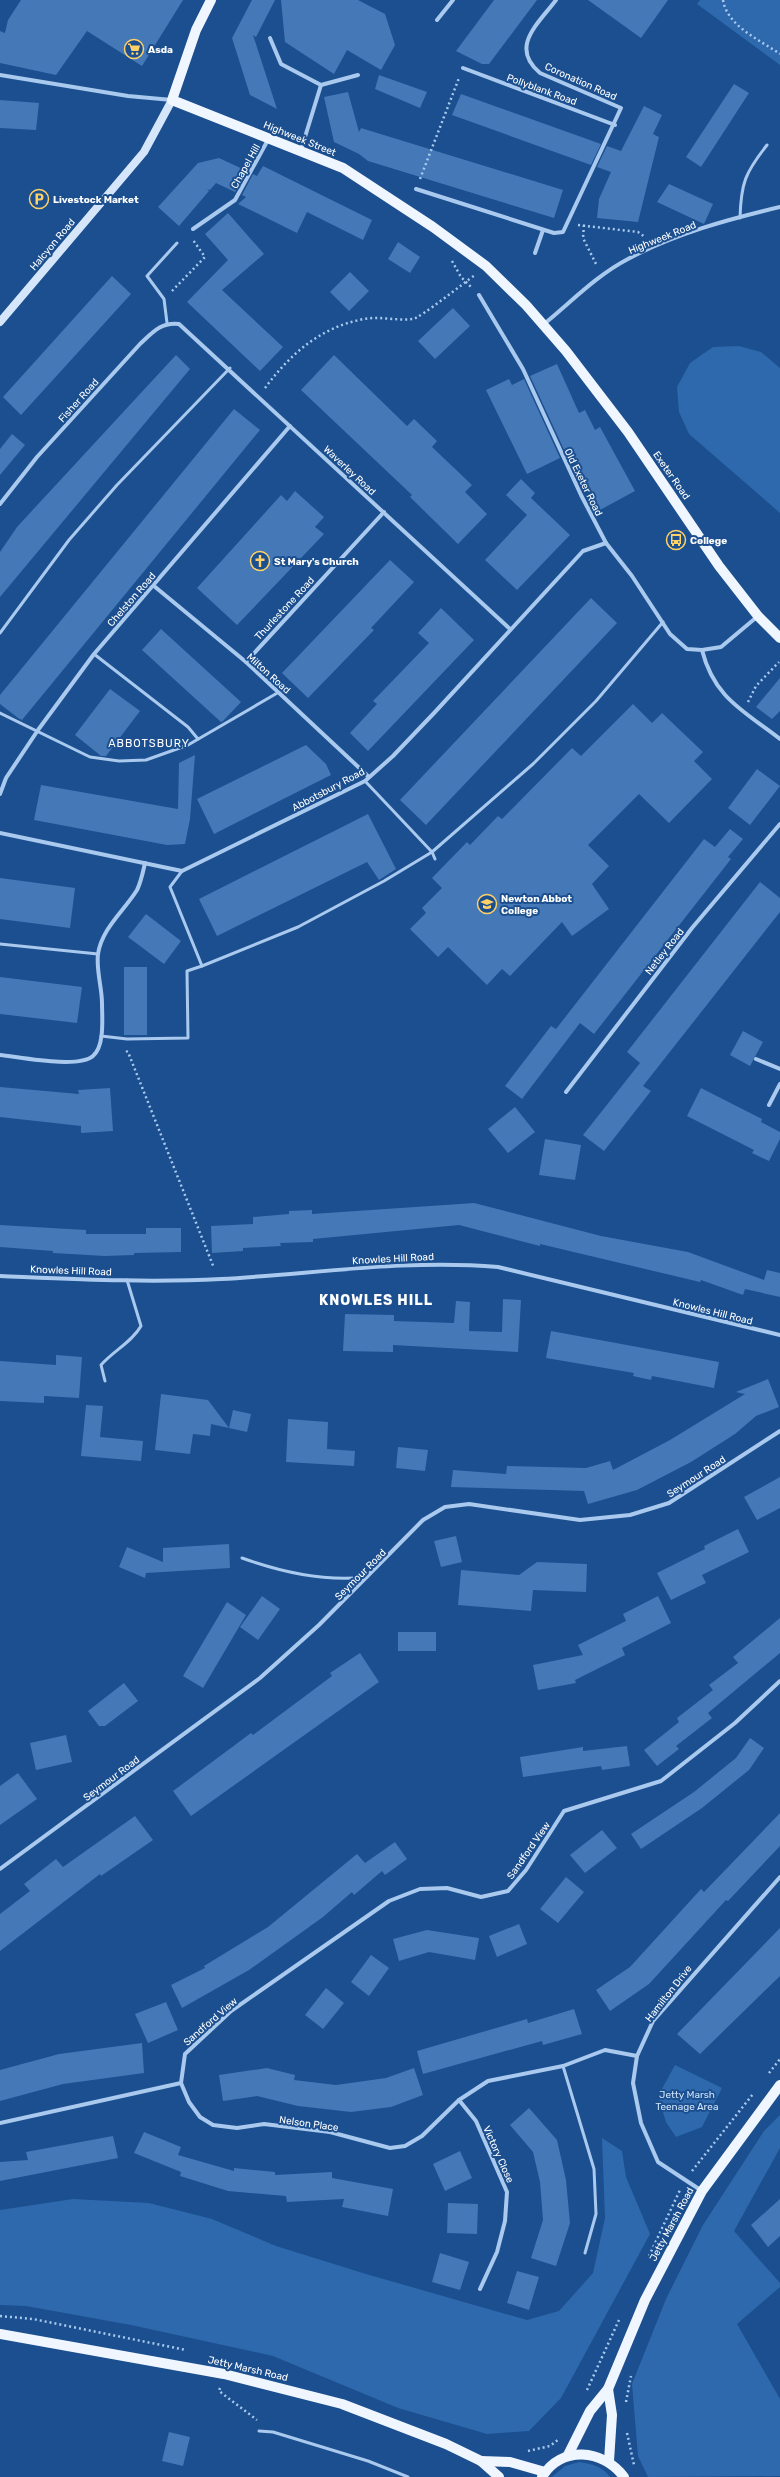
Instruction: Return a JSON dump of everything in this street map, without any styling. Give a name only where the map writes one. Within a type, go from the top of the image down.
[{"type":"main road","points":[[172,100],[199,22],[211,0]]},
{"type":"main road","name":"Highweek Street","points":[[172,100],[343,168],[433,227],[486,266],[544,324]]},
{"type":"main road","name":"Halcyon Road","points":[[0,322],[144,152],[172,100]]},
{"type":"main road","name":"Exeter Road","points":[[544,324],[628,432],[719,566],[758,616],[780,638]]},
{"type":"main road","name":"Jetty Marsh Road","points":[[568,2455],[590,2411],[608,2389],[645,2300],[702,2191],[736,2142],[780,2085]]},
{"type":"main road","name":"Jetty Marsh Road","points":[[0,2334],[224,2374],[342,2404],[446,2444],[481,2461],[499,2477]]},
{"type":"main road","points":[[608,2389],[612,2415],[609,2461]]},
{"type":"main road","points":[[543,2475],[555,2462],[568,2455],[589,2454],[609,2461],[624,2477]]},
{"type":"main road","name":"Jetty Marsh Road","points":[[481,2461],[510,2462],[543,2475]]},
{"type":"street","points":[[437,20],[453,0]]},
{"type":"street","name":"Coronation Road","points":[[543,230],[554,233],[563,232],[568,225],[616,125],[621,108],[540,73],[530,64],[526,51],[528,38],[556,0]]},
{"type":"street","points":[[270,38],[281,64],[321,85],[358,75]]},
{"type":"street","name":"Pollyblank Road","points":[[463,68],[616,125]]},
{"type":"street","name":"Highweek Street","points":[[0,75],[128,96],[172,100]]},
{"type":"street","points":[[300,150],[321,85]]},
{"type":"street","name":"Chapel Hill","points":[[194,229],[235,200],[270,138]]},
{"type":"street","points":[[416,190],[543,230],[535,253]]},
{"type":"street","name":"Highweek Road","points":[[544,324],[603,274],[628,259],[653,247],[740,218],[780,207]]},
{"type":"street","name":"Old Exeter Road","points":[[480,295],[523,369],[581,495],[606,543],[632,576],[670,634],[687,649],[702,650],[721,647],[758,616]]},
{"type":"street","name":"Waverley Road","points":[[167,323],[179,324],[230,368],[290,426],[510,629]]},
{"type":"street","name":"Fisher Road","points":[[0,504],[37,457],[140,344],[157,328],[167,323]]},
{"type":"street","name":"Chelston Road","points":[[0,794],[6,778],[38,730],[94,654],[290,426]]},
{"type":"street","name":"Thurlestone Road","points":[[246,662],[384,512]]},
{"type":"street","name":"Abbotsbury Road","points":[[182,872],[370,777],[435,712],[510,629],[584,551],[606,543]]},
{"type":"street","name":"Milton Road","points":[[154,586],[246,662],[370,777]]},
{"type":"street","points":[[702,650],[714,682],[727,698],[780,739]]},
{"type":"street","name":"Netley Road","points":[[566,1092],[692,928],[780,824]]},
{"type":"street","points":[[0,833],[182,872]]},
{"type":"street","points":[[0,1055],[82,1061],[94,1056],[100,1045],[101,1036],[102,1003],[98,954],[110,923],[138,889],[145,863]]},
{"type":"street","points":[[756,1059],[780,1070]]},
{"type":"street","points":[[769,1105],[780,1084]]},
{"type":"street","name":"Knowles Hill Road","points":[[0,1276],[127,1280],[220,1279],[396,1265],[460,1264],[498,1267],[780,1335]]},
{"type":"street","name":"Seymour Road","points":[[0,1869],[260,1678],[319,1625],[423,1520],[444,1507],[470,1504],[580,1520],[630,1515],[669,1504],[780,1431]]},
{"type":"street","name":"Sandford View","points":[[181,2083],[185,2054],[232,2011],[389,1901],[420,1889],[447,1888],[481,1897],[508,1891],[526,1870],[564,1811],[661,1781],[735,1723],[780,1681]]},
{"type":"street","name":"Hamilton Drive","points":[[702,2191],[684,2181],[658,2162],[641,2124],[633,2083],[637,2056],[653,2021],[780,1877]]},
{"type":"street","name":"Nelson Place","points":[[181,2083],[189,2102],[200,2117],[213,2125],[237,2128],[264,2124],[330,2132],[390,2148],[405,2146],[422,2136],[460,2100],[488,2081],[563,2066],[605,2050],[637,2056]]},
{"type":"street","points":[[0,2123],[181,2083]]},
{"type":"street","name":"Victory Close","points":[[460,2100],[479,2127],[507,2192],[505,2221],[497,2252],[480,2289]]},
{"type":"lane","points":[[740,218],[743,182],[753,162],[767,145]]},
{"type":"lane","points":[[167,323],[164,299],[147,276],[176,243]]},
{"type":"lane","points":[[0,633],[69,540],[117,485],[230,368]]},
{"type":"lane","points":[[101,1036],[127,1039],[188,1038],[187,970],[202,966],[298,927],[384,882],[432,852],[533,764],[596,700],[663,622]]},
{"type":"lane","points":[[94,654],[188,727],[198,739]]},
{"type":"lane","points":[[0,713],[38,730],[90,757],[119,761],[146,760],[198,739],[279,692]]},
{"type":"lane","points":[[364,781],[432,852],[435,859]]},
{"type":"lane","points":[[182,872],[170,887],[202,966]]},
{"type":"lane","points":[[0,944],[98,954]]},
{"type":"lane","points":[[105,1382],[101,1365],[112,1352],[136,1333],[140,1326],[127,1280]]},
{"type":"lane","points":[[242,1558],[273,1569],[336,1579],[368,1577]]},
{"type":"lane","points":[[563,2066],[594,2169],[596,2214],[585,2253]]},
{"type":"lane","points":[[260,2431],[273,2432],[368,2461],[408,2477]]},
{"type":"path","points":[[723,0],[725,11],[735,22],[780,54]]},
{"type":"path","points":[[416,190],[463,68]]},
{"type":"path","points":[[592,259],[583,238],[584,225],[638,232],[645,237],[653,247]]},
{"type":"path","points":[[164,299],[205,257],[202,252]]},
{"type":"path","points":[[258,395],[306,343],[325,331],[365,318],[414,319],[486,266]]},
{"type":"path","points":[[743,711],[756,686],[779,662]]},
{"type":"path","points":[[124,1049],[128,1052],[156,1126],[220,1279]]},
{"type":"path","points":[[766,2077],[780,2060]]},
{"type":"path","points":[[648,2259],[684,2181],[756,2089]]},
{"type":"path","points":[[585,2394],[622,2314]]},
{"type":"path","points":[[224,2374],[219,2392],[273,2432]]},
{"type":"path","points":[[626,2404],[631,2374]]},
{"type":"path","points":[[626,2427],[636,2473]]},
{"type":"path","points":[[523,2452],[550,2446],[563,2433]]},
{"type":"green space","points":[[700,0],[780,0],[780,65],[697,4]]},
{"type":"green space","points":[[739,346],[761,352],[780,368],[780,513],[689,434],[679,412],[677,387],[690,363],[713,347]]},
{"type":"green space","name":"Jetty Marsh Teenage Area","points":[[675,2065],[722,2088],[702,2127],[676,2137],[666,2122],[658,2096]]},
{"type":"green space","points":[[780,2115],[780,2148],[734,2231],[780,2283],[780,2287],[737,2324],[780,2399],[780,2476],[648,2477],[638,2456],[632,2384],[666,2299],[703,2225],[764,2131]]},
{"type":"green space","points":[[602,2138],[622,2151],[626,2177],[650,2234],[561,2398],[529,2431],[487,2434],[398,2408],[273,2356],[131,2325],[26,2306],[0,2305],[0,2210],[73,2199],[149,2203],[212,2219],[276,2246],[366,2274],[527,2320],[559,2311],[593,2273],[605,2218]]},
{"type":"green space","points":[[579,2462],[596,2466],[604,2470],[610,2477],[552,2477],[565,2466]]},
{"type":"building","points":[[21,0],[183,0],[142,66],[87,31],[56,75],[0,63],[0,31],[5,33],[8,20]]},
{"type":"building","points":[[252,0],[275,0],[256,37],[253,35],[277,109],[250,95],[232,38]]},
{"type":"building","points":[[281,0],[358,0],[385,14],[395,45],[381,70],[347,50],[334,74],[285,42]]},
{"type":"building","points":[[494,0],[537,0],[489,64],[482,64],[456,51]]},
{"type":"building","points":[[588,0],[668,0],[641,38]]},
{"type":"building","points":[[379,75],[427,92],[420,108],[375,89]]},
{"type":"building","points":[[734,84],[749,93],[701,167],[686,157]]},
{"type":"building","points":[[348,92],[359,132],[361,128],[563,190],[554,218],[368,161],[359,154],[334,142],[324,97]]},
{"type":"building","points":[[461,94],[601,144],[591,165],[452,115]]},
{"type":"building","points":[[0,100],[39,103],[36,130],[0,128]]},
{"type":"building","points":[[644,106],[662,115],[653,134],[659,137],[638,222],[597,218],[599,199],[611,172],[597,167],[607,146],[621,151]]},
{"type":"building","points":[[219,158],[247,171],[235,192],[216,183],[210,190],[207,189],[209,191],[179,226],[158,207],[198,163]]},
{"type":"building","points":[[263,166],[372,220],[363,240],[307,212],[297,233],[238,204],[246,197],[242,195],[253,174],[257,176]]},
{"type":"building","points":[[669,184],[713,204],[704,224],[657,202]]},
{"type":"building","points":[[228,213],[264,254],[222,290],[283,347],[260,371],[187,302],[228,260],[205,234]]},
{"type":"building","points":[[398,242],[420,257],[410,273],[388,259]]},
{"type":"building","points":[[350,272],[369,291],[349,311],[330,292]]},
{"type":"building","points":[[112,276],[131,294],[21,415],[3,397]]},
{"type":"building","points":[[453,308],[470,326],[435,359],[418,341]]},
{"type":"building","points":[[176,355],[190,369],[0,597],[0,552],[17,527]]},
{"type":"building","points":[[334,355],[407,426],[414,419],[437,441],[432,447],[472,485],[465,492],[487,514],[458,544],[410,497],[412,495],[301,390]]},
{"type":"building","points":[[557,364],[579,413],[585,410],[595,430],[600,427],[635,491],[600,510],[569,453],[566,454],[530,376]]},
{"type":"building","points":[[509,379],[512,385],[524,379],[560,458],[527,474],[486,390]]},
{"type":"building","points":[[234,409],[260,430],[22,720],[18,718],[0,704],[0,695]]},
{"type":"building","points":[[12,434],[25,445],[0,475],[0,449]]},
{"type":"building","points":[[521,479],[535,493],[531,498],[570,535],[517,590],[485,560],[527,515],[506,495]]},
{"type":"building","name":"St Mary's Church","points":[[295,491],[324,517],[315,527],[324,534],[237,625],[197,588],[281,495],[287,501]]},
{"type":"building","points":[[390,560],[414,582],[371,628],[374,630],[308,698],[282,673]]},
{"type":"building","points":[[591,598],[617,623],[426,825],[400,800]]},
{"type":"building","points":[[441,608],[474,640],[368,751],[350,733],[377,704],[373,701],[429,643],[418,633]]},
{"type":"building","points":[[161,629],[241,702],[223,721],[221,722],[142,650]]},
{"type":"building","points":[[780,678],[780,711],[772,719],[756,707]]},
{"type":"building","points":[[110,689],[140,711],[106,756],[101,756],[75,735]]},
{"type":"building","points":[[633,704],[652,723],[662,713],[703,752],[694,761],[712,779],[669,823],[639,794],[588,845],[609,866],[592,884],[609,909],[572,936],[562,922],[510,976],[502,969],[487,985],[448,947],[438,957],[410,929],[426,913],[422,908],[442,888],[432,878],[467,842],[470,845],[498,816],[502,819],[572,748],[581,756]]},
{"type":"building","points":[[306,745],[326,764],[331,775],[214,834],[197,799]]},
{"type":"building","points":[[195,755],[190,819],[185,844],[167,845],[34,820],[41,785],[178,809],[179,763]]},
{"type":"building","points":[[757,769],[780,786],[750,825],[728,808]]},
{"type":"building","points":[[368,814],[396,869],[379,880],[367,862],[217,936],[199,899]]},
{"type":"building","points":[[730,829],[743,839],[728,857],[731,859],[594,1034],[580,1023],[522,1099],[505,1086],[551,1026],[556,1029],[704,839],[715,847]]},
{"type":"building","points":[[0,878],[75,888],[70,928],[0,919]]},
{"type":"building","points":[[760,882],[780,898],[780,912],[643,1086],[651,1091],[604,1151],[583,1135],[640,1063],[627,1052]]},
{"type":"building","points":[[146,914],[181,941],[164,964],[128,937]]},
{"type":"building","points":[[124,967],[147,967],[147,1035],[124,1035]]},
{"type":"building","points":[[0,977],[82,987],[77,1023],[0,1014]]},
{"type":"building","points":[[743,1031],[763,1042],[750,1066],[730,1055]]},
{"type":"building","points":[[0,1087],[79,1094],[78,1090],[110,1088],[113,1131],[81,1133],[81,1126],[0,1117]]},
{"type":"building","points":[[701,1088],[762,1119],[761,1122],[780,1132],[780,1139],[769,1161],[752,1153],[754,1150],[687,1116]]},
{"type":"building","points":[[515,1107],[535,1132],[508,1153],[488,1129]]},
{"type":"building","points":[[545,1139],[581,1145],[575,1180],[539,1175]]},
{"type":"building","points":[[474,1203],[601,1236],[688,1252],[764,1280],[767,1270],[780,1273],[780,1297],[745,1289],[743,1295],[701,1280],[700,1282],[540,1244],[540,1246],[459,1225],[313,1239],[313,1242],[280,1243],[281,1246],[243,1248],[243,1251],[212,1253],[211,1226],[253,1224],[253,1217],[289,1214],[289,1211],[312,1210],[312,1214]]},
{"type":"building","points":[[0,1225],[86,1230],[86,1234],[146,1234],[146,1228],[181,1228],[181,1252],[134,1253],[134,1255],[105,1256],[53,1253],[53,1251],[0,1247]]},
{"type":"building","points":[[503,1299],[521,1300],[518,1352],[393,1345],[393,1352],[343,1351],[345,1314],[394,1315],[394,1321],[454,1323],[456,1301],[470,1302],[469,1331],[502,1332]]},
{"type":"building","points":[[551,1331],[719,1362],[714,1388],[652,1376],[651,1380],[633,1376],[634,1373],[546,1358]]},
{"type":"building","points":[[56,1355],[82,1357],[79,1398],[44,1396],[44,1403],[0,1401],[0,1361],[56,1365]]},
{"type":"building","points":[[768,1379],[779,1407],[756,1416],[735,1434],[691,1462],[637,1490],[588,1504],[584,1491],[451,1487],[453,1470],[506,1474],[507,1466],[586,1468],[610,1461],[613,1470],[670,1440],[745,1394],[736,1392]]},
{"type":"building","points":[[161,1394],[208,1400],[229,1428],[211,1424],[210,1436],[193,1434],[190,1454],[155,1450]]},
{"type":"building","points":[[86,1405],[103,1406],[100,1437],[143,1441],[141,1461],[81,1456]]},
{"type":"building","points":[[233,1410],[251,1414],[247,1432],[229,1428]]},
{"type":"building","points":[[288,1419],[328,1422],[327,1449],[355,1451],[354,1466],[286,1462]]},
{"type":"building","points":[[398,1447],[428,1450],[425,1471],[396,1468]]},
{"type":"building","points":[[780,1477],[780,1508],[757,1520],[744,1497]]},
{"type":"building","points":[[738,1529],[749,1552],[702,1575],[706,1583],[671,1600],[657,1573],[705,1549],[704,1546]]},
{"type":"building","points":[[456,1536],[462,1562],[441,1567],[434,1541]]},
{"type":"building","points":[[229,1544],[230,1568],[146,1573],[145,1578],[119,1567],[127,1547],[163,1562],[163,1548]]},
{"type":"building","points":[[537,1562],[587,1564],[586,1592],[533,1590],[531,1611],[458,1605],[461,1570],[519,1575]]},
{"type":"building","points":[[262,1596],[280,1609],[258,1640],[240,1627]]},
{"type":"building","points":[[658,1596],[671,1623],[622,1648],[625,1655],[575,1680],[576,1683],[538,1690],[533,1665],[583,1655],[578,1645],[626,1621],[623,1614]]},
{"type":"building","points":[[227,1602],[246,1615],[203,1688],[183,1676]]},
{"type":"building","points":[[780,1618],[780,1653],[708,1713],[712,1718],[676,1746],[679,1749],[657,1766],[644,1750],[679,1722],[677,1718],[713,1690],[709,1685],[738,1663],[733,1657]]},
{"type":"building","points":[[398,1632],[436,1632],[436,1651],[398,1651]]},
{"type":"building","points":[[360,1653],[379,1682],[191,1816],[173,1791],[251,1733],[253,1735],[332,1676],[330,1673]]},
{"type":"building","points":[[124,1683],[138,1701],[105,1726],[99,1726],[88,1711]]},
{"type":"building","points":[[66,1735],[72,1762],[36,1770],[30,1743]]},
{"type":"building","points":[[750,1738],[764,1748],[749,1770],[702,1808],[641,1849],[631,1834],[694,1792],[736,1758]]},
{"type":"building","points":[[627,1746],[630,1766],[602,1770],[601,1766],[523,1777],[520,1757],[583,1747],[583,1751]]},
{"type":"building","points":[[18,1773],[37,1799],[0,1825],[0,1786]]},
{"type":"building","points":[[780,1813],[780,1846],[728,1901],[726,1900],[649,1984],[610,2011],[596,1990],[630,1967],[701,1889],[704,1892]]},
{"type":"building","points":[[135,1816],[153,1840],[101,1876],[100,1874],[0,1951],[0,1914],[30,1891],[24,1884],[56,1859],[63,1867]]},
{"type":"building","points":[[602,1830],[617,1848],[585,1873],[570,1855]]},
{"type":"building","points":[[395,1842],[407,1859],[385,1875],[382,1871],[354,1895],[352,1892],[323,1917],[249,1970],[182,2008],[171,1985],[205,1968],[204,1966],[268,1927],[357,1854],[365,1863]]},
{"type":"building","points":[[566,1877],[584,1892],[558,1923],[540,1909]]},
{"type":"building","points":[[519,1924],[527,1944],[497,1957],[489,1936]]},
{"type":"building","points":[[780,1928],[780,1976],[700,2054],[677,2034]]},
{"type":"building","points":[[427,1930],[479,1938],[475,1960],[429,1952],[399,1961],[393,1939]]},
{"type":"building","points":[[371,1955],[389,1968],[369,1996],[351,1982]]},
{"type":"building","points":[[326,1988],[344,2003],[323,2029],[305,2015]]},
{"type":"building","points":[[166,2002],[178,2030],[148,2043],[135,2014]]},
{"type":"building","points":[[574,2009],[582,2034],[543,2045],[542,2041],[423,2074],[417,2051],[527,2019],[528,2023]]},
{"type":"building","points":[[142,2043],[144,2073],[63,2084],[0,2101],[0,2070],[59,2054]]},
{"type":"building","points":[[267,2068],[295,2075],[294,2080],[336,2085],[386,2078],[414,2068],[423,2095],[391,2107],[351,2112],[298,2106],[257,2096],[223,2101],[219,2075]]},
{"type":"building","points":[[529,2108],[557,2140],[566,2180],[570,2223],[556,2266],[531,2258],[543,2220],[540,2182],[533,2152],[510,2125]]},
{"type":"building","points":[[144,2132],[181,2147],[178,2155],[234,2171],[234,2168],[275,2172],[275,2175],[332,2172],[332,2178],[393,2189],[388,2216],[342,2207],[344,2199],[287,2202],[286,2196],[228,2191],[180,2176],[181,2172],[134,2153]]},
{"type":"building","points":[[113,2136],[118,2158],[0,2181],[0,2162],[28,2160],[26,2152]]},
{"type":"building","points":[[460,2151],[472,2178],[445,2191],[433,2164]]},
{"type":"building","points":[[780,2199],[780,2236],[768,2247],[751,2225]]},
{"type":"building","points":[[448,2203],[478,2204],[477,2234],[447,2233]]},
{"type":"building","points":[[440,2253],[469,2262],[460,2290],[432,2282]]},
{"type":"building","points":[[517,2271],[539,2277],[529,2310],[507,2303]]},
{"type":"building","points":[[169,2432],[190,2437],[183,2466],[162,2461]]},
{"type":"place","name":"Asda","points":[[134,49]]},
{"type":"place","name":"Livestock Market","points":[[39,199]]},
{"type":"place","name":"College","points":[[676,540]]},
{"type":"place","name":"St Mary's Church","points":[[260,561]]},
{"type":"place","name":"Newton Abbot College","points":[[487,904]]},
{"type":"district","name":"ABBOTSBURY","points":[[149,743]]},
{"type":"district","name":"KNOWLES HILL","points":[[376,1300]]}]
